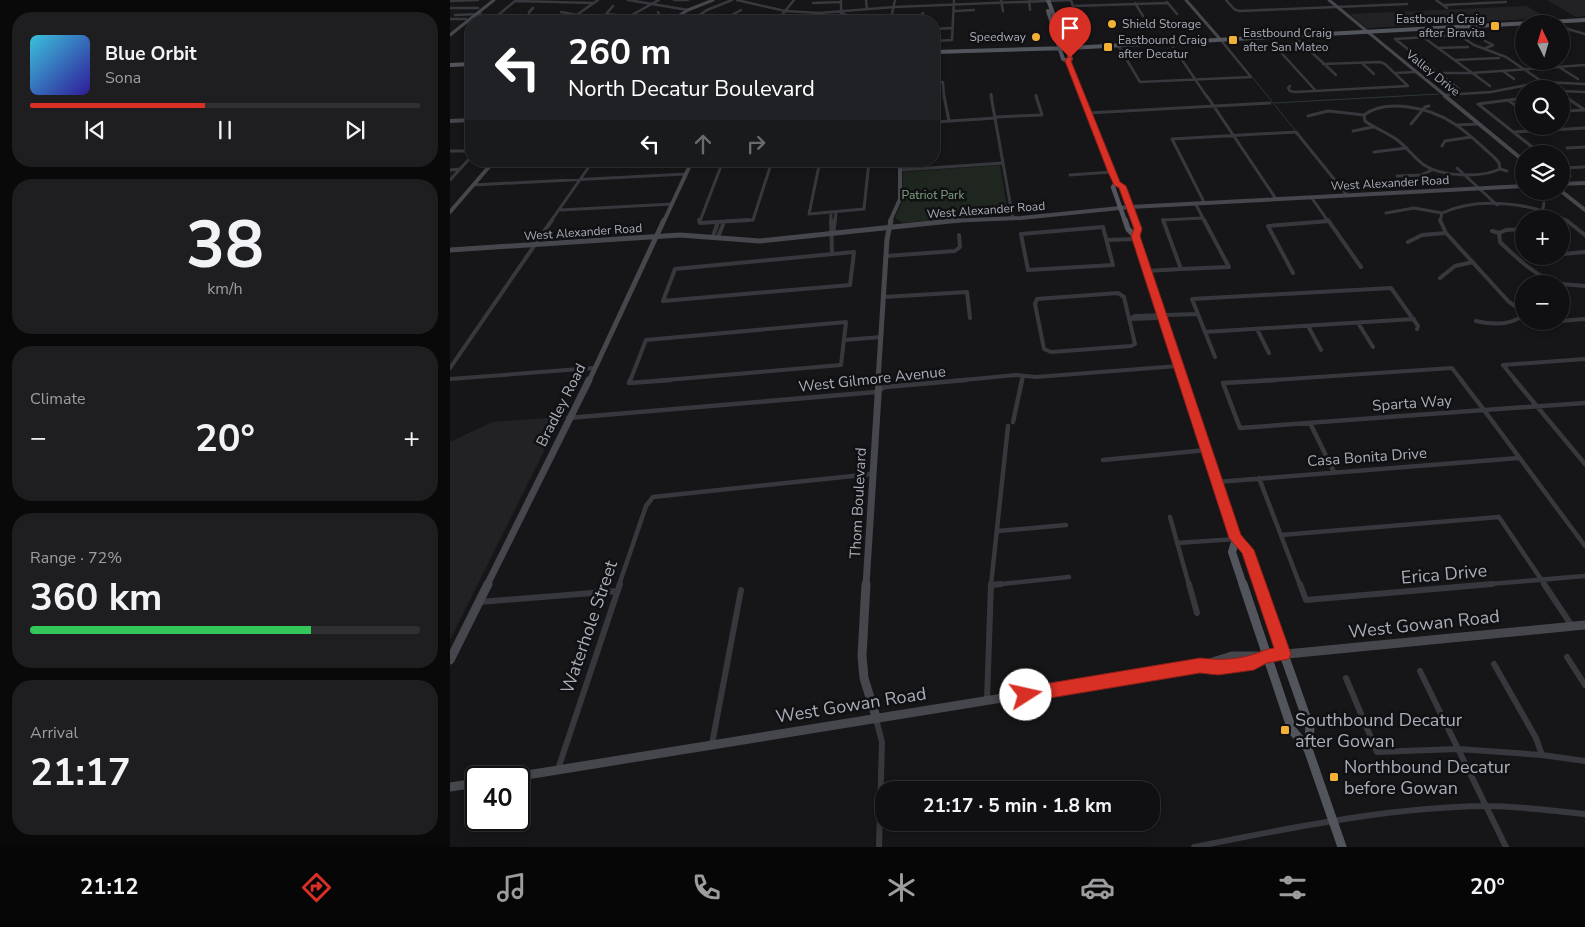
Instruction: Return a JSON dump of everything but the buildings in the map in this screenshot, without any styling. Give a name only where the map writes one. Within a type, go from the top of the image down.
[{"type":"main road","points":[[1048,1],[1058,47],[1063,59],[1068,61],[1116,183],[1122,186],[1138,229],[1136,237]]},
{"type":"main road","points":[[1049,11],[1056,17],[1071,59],[1068,61]]},
{"type":"main road","points":[[1570,18],[1585,19]]},
{"type":"main road","points":[[1572,21],[1585,19]]},
{"type":"main road","points":[[940,50],[1170,42],[1287,33],[1515,22]]},
{"type":"main road","points":[[1503,23],[1515,23]]},
{"type":"main road","points":[[1066,46],[1294,36],[1366,30]]},
{"type":"main road","points":[[940,50],[973,51],[994,47],[1058,47]]},
{"type":"main road","points":[[450,63],[465,63]]},
{"type":"main road","points":[[1116,183],[1113,187],[1128,229],[1136,237],[1236,538],[1248,550],[1310,728],[1308,748]]},
{"type":"main road","points":[[1236,538],[1232,552],[1266,656],[1292,730],[1308,748],[1342,847]]},
{"type":"street","points":[[450,1],[477,0]]},
{"type":"street","points":[[476,14],[494,0]]},
{"type":"street","points":[[456,14],[481,14],[499,0]]},
{"type":"street","points":[[562,12],[577,14],[598,0]]},
{"type":"street","points":[[630,15],[659,0]]},
{"type":"street","points":[[674,0],[684,2],[688,0]]},
{"type":"street","points":[[677,15],[708,0]]},
{"type":"street","points":[[679,15],[713,0]]},
{"type":"street","points":[[699,15],[732,0]]},
{"type":"street","points":[[737,0],[785,11],[840,12],[894,7],[1029,1],[1071,0],[1073,6],[1167,1],[1176,14]]},
{"type":"street","points":[[764,6],[767,0]]},
{"type":"street","points":[[782,15],[794,0]]},
{"type":"street","points":[[866,0],[867,9]]},
{"type":"street","points":[[891,15],[895,0]]},
{"type":"street","points":[[940,41],[952,40],[955,11],[954,0]]},
{"type":"street","points":[[1118,45],[1140,82],[1251,77],[1186,0]]},
{"type":"street","points":[[1226,0],[1236,10],[1407,4],[1404,0]]},
{"type":"street","name":"Valley Drive","points":[[1329,0],[1515,153]]},
{"type":"street","points":[[1436,0],[1447,8]]},
{"type":"street","points":[[498,15],[516,1],[594,3]]},
{"type":"street","points":[[629,1],[687,10]]},
{"type":"street","points":[[813,3],[840,1],[840,12]]},
{"type":"street","points":[[921,1],[921,6]]},
{"type":"street","points":[[1029,1],[1030,10]]},
{"type":"street","points":[[1443,5],[1505,1],[1512,5]]},
{"type":"street","points":[[1001,2],[1003,11]]},
{"type":"street","points":[[1135,3],[1143,16]]},
{"type":"street","points":[[613,6],[614,8],[606,14],[617,15]]},
{"type":"street","points":[[450,8],[478,8]]},
{"type":"street","points":[[529,15],[533,8]]},
{"type":"street","points":[[450,18],[463,9]]},
{"type":"street","points":[[732,15],[741,10]]},
{"type":"street","points":[[955,11],[974,10]]},
{"type":"street","points":[[840,12],[846,15]]},
{"type":"street","points":[[450,18],[465,19]]},
{"type":"street","points":[[451,34],[465,23]]},
{"type":"street","points":[[1446,26],[1466,41],[1506,56],[1515,62]]},
{"type":"street","points":[[450,39],[465,28]]},
{"type":"street","points":[[940,29],[952,28]]},
{"type":"street","points":[[1570,30],[1585,34]]},
{"type":"street","points":[[1287,33],[1294,36],[1336,75]]},
{"type":"street","points":[[451,34],[457,34]]},
{"type":"street","points":[[1459,35],[1395,39],[1459,89]]},
{"type":"street","points":[[1423,37],[1490,86]]},
{"type":"street","points":[[1484,49],[1493,45],[1485,40]]},
{"type":"street","points":[[1170,42],[1276,199]]},
{"type":"street","points":[[1302,44],[1276,46],[1316,91]]},
{"type":"street","points":[[1438,48],[1468,47]]},
{"type":"street","points":[[1454,60],[1499,58]]},
{"type":"street","points":[[1362,63],[1374,74]]},
{"type":"street","points":[[1290,86],[1288,88],[1293,92],[1408,86],[1383,63],[1323,64]]},
{"type":"street","points":[[1570,67],[1585,66]]},
{"type":"street","points":[[1439,73],[1526,70],[1539,80]]},
{"type":"street","points":[[1564,70],[1578,79]]},
{"type":"street","points":[[1503,71],[1514,79]]},
{"type":"street","points":[[1395,73],[1416,72]]},
{"type":"street","points":[[940,82],[943,82],[945,105],[949,121]]},
{"type":"street","points":[[1570,83],[1585,84]]},
{"type":"street","points":[[1444,95],[1491,92],[1515,87]]},
{"type":"street","points":[[1570,92],[1585,92]]},
{"type":"street","points":[[991,94],[1013,219]]},
{"type":"street","points":[[940,122],[1042,115],[1036,95]]},
{"type":"street","points":[[1570,99],[1585,110]]},
{"type":"street","points":[[1515,100],[1478,104],[1530,145]]},
{"type":"street","points":[[1510,101],[1515,105]]},
{"type":"street","points":[[1088,112],[1270,103]]},
{"type":"street","points":[[1411,124],[1429,106]]},
{"type":"street","points":[[1364,115],[1369,110],[1377,108],[1404,108],[1422,111],[1446,119],[1471,137],[1498,161],[1500,169]]},
{"type":"street","points":[[1308,116],[1318,112],[1335,110],[1364,115]]},
{"type":"street","points":[[1570,111],[1585,110]]},
{"type":"street","points":[[1364,115],[1366,121],[1372,126],[1396,139],[1432,170],[1451,175],[1492,173],[1500,169],[1507,171]]},
{"type":"street","points":[[450,121],[465,120]]},
{"type":"street","points":[[1456,125],[1479,124]]},
{"type":"street","points":[[1353,131],[1372,126]]},
{"type":"street","points":[[1513,132],[1585,128]]},
{"type":"street","points":[[1204,202],[1172,139],[1296,132],[1347,195]]},
{"type":"street","points":[[1442,146],[1445,141],[1471,137]]},
{"type":"street","points":[[1570,148],[1585,147]]},
{"type":"street","points":[[1374,152],[1407,148]]},
{"type":"street","points":[[450,151],[465,151]]},
{"type":"street","points":[[450,180],[465,163]]},
{"type":"street","points":[[900,170],[1003,163]]},
{"type":"street","points":[[450,212],[489,167]]},
{"type":"street","points":[[450,368],[589,167]]},
{"type":"street","name":"Bradley Road","points":[[450,660],[594,368],[689,167]]},
{"type":"street","points":[[721,167],[699,219],[700,223],[752,220],[756,214],[770,167]]},
{"type":"street","points":[[819,167],[809,214],[864,209],[868,167]]},
{"type":"street","points":[[1570,168],[1585,167]]},
{"type":"street","points":[[1457,168],[1497,205]]},
{"type":"street","points":[[450,170],[460,169]]},
{"type":"street","name":"Thom Boulevard","points":[[879,847],[882,742],[864,678],[862,656],[876,392],[882,337],[888,227],[900,199],[900,170]]},
{"type":"street","points":[[1397,176],[1421,175],[1432,170]]},
{"type":"street","points":[[1070,175],[1112,172]]},
{"type":"street","points":[[473,185],[686,174]]},
{"type":"street","points":[[1570,184],[1585,183]]},
{"type":"street","name":"West Alexander Road","points":[[450,250],[657,237],[707,236],[732,240],[760,241],[972,219],[1013,219],[1130,207],[1515,186]]},
{"type":"street","points":[[1311,197],[1361,267]]},
{"type":"street","points":[[1570,198],[1585,210]]},
{"type":"street","points":[[1147,271],[1229,267],[1195,203]]},
{"type":"street","points":[[1542,210],[1544,203]]},
{"type":"street","points":[[561,210],[672,204]]},
{"type":"street","points":[[1386,213],[1396,210],[1420,209],[1442,213],[1460,207],[1497,205],[1518,206],[1534,210]]},
{"type":"street","points":[[831,212],[830,229],[833,233]]},
{"type":"street","points":[[832,254],[836,212]]},
{"type":"street","points":[[1442,213],[1440,222],[1446,233],[1515,306]]},
{"type":"street","points":[[1181,269],[1163,220],[1204,218]]},
{"type":"street","points":[[1293,273],[1268,226],[1329,221]]},
{"type":"street","points":[[716,237],[718,222]]},
{"type":"street","points":[[716,237],[724,222]]},
{"type":"street","points":[[1570,223],[1585,235]]},
{"type":"street","points":[[1103,227],[1106,238],[1114,264],[1028,270],[1021,234],[1103,227]]},
{"type":"street","points":[[660,228],[665,232],[686,232],[707,236]]},
{"type":"street","points":[[1492,231],[1499,233],[1515,230]]},
{"type":"street","points":[[1579,230],[1585,230]]},
{"type":"street","points":[[1408,242],[1422,236],[1446,233]]},
{"type":"street","points":[[1499,233],[1500,242],[1535,275]]},
{"type":"street","points":[[886,256],[958,250],[959,235]]},
{"type":"street","points":[[1106,238],[1136,237]]},
{"type":"street","points":[[854,252],[850,285],[664,301],[675,268],[832,254],[854,252]]},
{"type":"street","points":[[1570,253],[1585,252]]},
{"type":"street","points":[[1440,278],[1452,266],[1472,262]]},
{"type":"street","points":[[1570,285],[1585,286]]},
{"type":"street","points":[[1215,357],[1192,299],[1391,288],[1414,319],[1418,326],[1417,329]]},
{"type":"street","points":[[884,297],[967,292],[970,318]]},
{"type":"street","points":[[1120,294],[1124,297],[1130,319],[1135,344],[1051,352],[1044,349],[1035,304],[1037,299],[1120,294]]},
{"type":"street","points":[[1130,319],[1154,319],[1162,316],[1198,314]]},
{"type":"street","points":[[1205,332],[1414,319]]},
{"type":"street","points":[[1570,320],[1585,319]]},
{"type":"street","points":[[1476,321],[1494,324],[1513,323],[1515,321]]},
{"type":"street","points":[[846,322],[844,340],[841,365],[629,383],[646,340],[846,322]]},
{"type":"street","points":[[1358,323],[1374,347]]},
{"type":"street","points":[[1308,326],[1321,350]]},
{"type":"street","points":[[1257,329],[1268,353]]},
{"type":"street","points":[[844,340],[882,337]]},
{"type":"street","points":[[1585,359],[1503,365],[1585,464]]},
{"type":"street","name":"West Gilmore Avenue","points":[[568,418],[876,392],[884,387],[1178,366]]},
{"type":"street","points":[[450,379],[594,368]]},
{"type":"street","name":"Sparta Way","points":[[1483,410],[1452,368],[1223,383],[1240,428],[1585,403]]},
{"type":"street","points":[[1014,422],[1023,376]]},
{"type":"street","points":[[1483,410],[1585,546]]},
{"type":"street","points":[[1310,423],[1334,472]]},
{"type":"street","points":[[987,701],[991,585],[1008,426]]},
{"type":"street","points":[[1103,460],[1207,450]]},
{"type":"street","name":"Casa Bonita Drive","points":[[1217,482],[1519,458]]},
{"type":"street","name":"Waterhole Street","points":[[557,769],[646,506],[653,497],[872,474]]},
{"type":"street","points":[[1259,478],[1281,535],[1498,517],[1572,626]]},
{"type":"street","points":[[1170,517],[1197,612]]},
{"type":"street","points":[[998,531],[1066,525]]},
{"type":"street","name":"Erica Drive","points":[[1281,535],[1306,600],[1585,576]]},
{"type":"street","points":[[1178,543],[1236,538]]},
{"type":"street","points":[[991,585],[1069,577]]},
{"type":"street","points":[[712,744],[741,590]]},
{"type":"street","points":[[478,602],[617,591]]},
{"type":"street","name":"West Gowan Road","points":[[530,774],[1200,666],[1218,668],[1254,662],[1266,656],[1585,625]]},
{"type":"street","points":[[1567,657],[1585,685]]},
{"type":"street","points":[[1494,664],[1536,738],[1542,755]]},
{"type":"street","points":[[1420,671],[1506,847]]},
{"type":"street","points":[[1346,678],[1377,752],[1458,749],[1542,755],[1585,761]]},
{"type":"street","points":[[450,787],[465,785]]},
{"type":"street","points":[[1194,847],[1333,820],[1414,811],[1486,806],[1585,814]]},
{"type":"shaded area","points":[[1547,0],[1585,0],[1585,16],[1576,17]]},
{"type":"shaded area","points":[[1527,6],[1542,15],[1515,15],[1515,20],[1367,28],[1350,14]]},
{"type":"shaded area","points":[[561,417],[450,640],[450,442],[492,422]]},
{"type":"green space","name":"Patriot Park","points":[[1000,165],[1008,213],[903,223],[895,218],[902,202],[903,172]]},
{"type":"waterway","points":[[1253,78],[1295,130]]},
{"type":"waterway","points":[[1274,103],[1439,94]]},
{"type":"place","name":"Shield Storage","points":[[1112,24]]},
{"type":"place","name":"Eastbound Craig after Bravita","points":[[1495,26]]},
{"type":"place","name":"Speedway","points":[[1036,37]]},
{"type":"place","name":"Eastbound Craig after San Mateo","points":[[1233,40]]},
{"type":"place","name":"Eastbound Craig after Decatur","points":[[1108,47]]},
{"type":"place","name":"Southbound Decatur after Gowan","points":[[1285,730]]},
{"type":"place","name":"Northbound Decatur before Gowan","points":[[1334,777]]},
{"type":"route","points":[[1026,695],[1200,666],[1218,668],[1254,662],[1266,656],[1284,654],[1248,550],[1236,538],[1135,236],[1138,229],[1122,186],[1116,183],[1068,61],[1070,58]]}]
